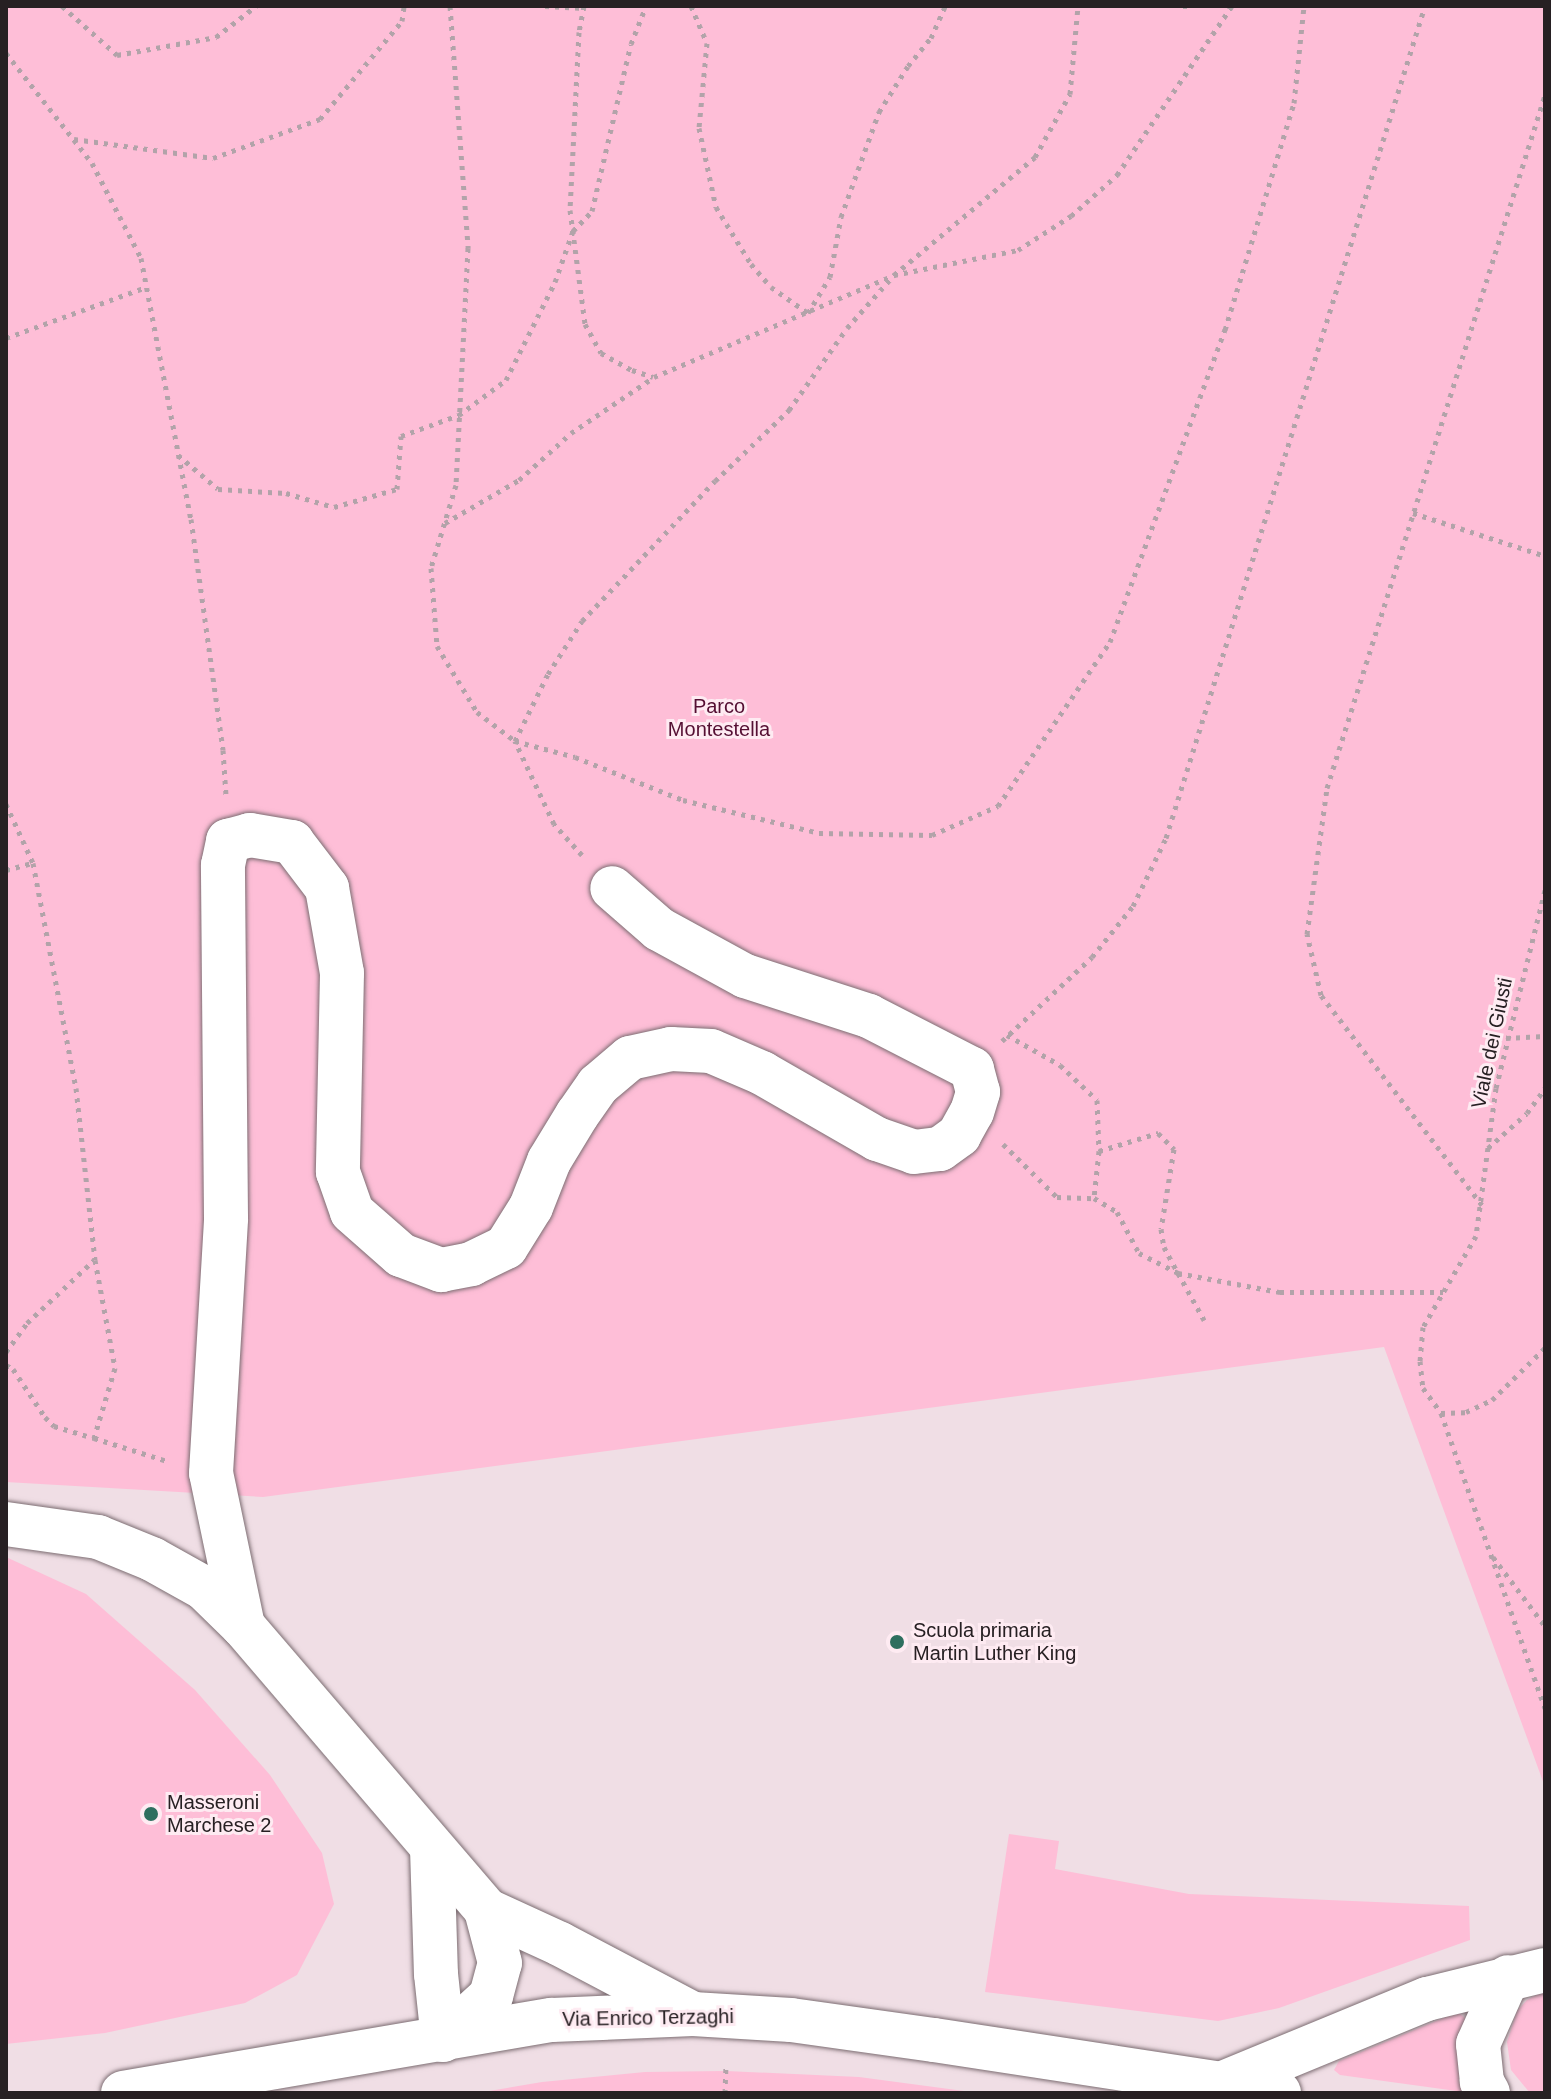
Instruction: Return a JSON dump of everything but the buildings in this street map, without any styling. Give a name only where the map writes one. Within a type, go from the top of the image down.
[{"type":"street","points":[[243,1626],[211,1473],[226,1218],[223,865],[228,841],[250,835],[292,842],[327,888],[342,973],[338,1172],[352,1212],[401,1255],[441,1270],[471,1264],[506,1247],[531,1207],[549,1161],[591,1095],[630,1058],[643,1055],[671,1049],[711,1051],[762,1073],[895,1148],[914,1152],[940,1149],[959,1135],[978,1092],[972,1069],[869,1016],[745,976],[659,929],[612,888]]},
{"type":"street","points":[[6,1524],[98,1537],[152,1559],[204,1588],[243,1626],[486,1910],[560,1944],[693,2014]]},
{"type":"street","points":[[432,1848],[436,1974],[443,2040]]},
{"type":"street","points":[[443,2040],[491,1996],[500,1963],[486,1910]]},
{"type":"street","points":[[1223,2083],[1427,1999],[1527,1974]]},
{"type":"street","points":[[1488,2093],[1482,2082],[1478,2044],[1527,1974]]},
{"type":"street","name":"Via Enrico Terzaghi","points":[[123,2093],[552,2020],[693,2014],[791,2020],[1279,2093]]},
{"type":"path","points":[[62,6],[117,55],[216,37],[256,6]]},
{"type":"path","points":[[74,139],[213,158],[320,119],[402,21],[404,6]]},
{"type":"path","points":[[450,6],[468,248],[456,485],[431,568],[437,646],[477,712],[515,741],[575,757],[683,800],[819,833],[932,835],[998,806],[1110,642],[1239,285],[1294,103],[1304,6]]},
{"type":"path","points":[[545,6],[584,7],[579,32],[570,210],[585,324],[601,353],[632,370],[654,377]]},
{"type":"path","points":[[178,454],[218,489],[286,493],[334,507],[397,489],[401,436],[459,415],[506,380],[555,282],[573,231],[592,211],[631,44],[646,6]]},
{"type":"path","points":[[691,6],[707,43],[699,128],[716,207],[751,264],[771,287],[808,313]]},
{"type":"path","points":[[808,313],[830,277],[841,217],[879,112],[908,66],[931,38],[945,6]]},
{"type":"path","points":[[515,741],[548,674],[582,621],[715,481],[789,410],[847,328],[894,275],[1035,157],[1070,94],[1078,6]]},
{"type":"path","points":[[1183,6],[1191,6]]},
{"type":"path","points":[[445,523],[519,480],[571,433],[654,377],[894,275],[1018,250],[1071,216],[1117,175],[1232,6]]},
{"type":"path","points":[[1094,1198],[1099,1151],[1097,1100],[1060,1065],[1007,1035],[1092,957],[1133,906],[1166,838],[1425,6]]},
{"type":"path","points":[[6,53],[92,163],[141,258],[191,519],[223,750],[228,841]]},
{"type":"path","points":[[1482,1205],[1321,995],[1307,934],[1327,788],[1545,95]]},
{"type":"path","points":[[6,338],[146,287]]},
{"type":"path","points":[[1413,513],[1545,556]]},
{"type":"path","points":[[515,741],[554,824],[612,888]]},
{"type":"path","points":[[6,804],[33,863],[76,1088],[95,1260],[115,1368],[94,1438]]},
{"type":"path","points":[[6,870],[33,863]]},
{"type":"path","name":"Viale dei Giusti","points":[[1545,890],[1506,1038],[1476,1236],[1423,1327],[1420,1361],[1423,1388],[1441,1413],[1545,1708]]},
{"type":"path","points":[[1506,1038],[1545,1036]]},
{"type":"path","points":[[1488,1148],[1527,1113],[1545,1088]]},
{"type":"path","points":[[1099,1151],[1158,1133],[1174,1149],[1161,1229],[1164,1247],[1204,1320]]},
{"type":"path","points":[[959,1135],[1002,1143],[1057,1197],[1094,1198],[1117,1212],[1139,1253],[1178,1273],[1280,1292],[1444,1292]]},
{"type":"path","points":[[6,1352],[27,1323],[95,1260]]},
{"type":"path","points":[[1441,1413],[1466,1412],[1492,1400],[1545,1348]]},
{"type":"path","points":[[6,1365],[13,1369],[54,1426],[211,1473]]},
{"type":"path","points":[[1488,1550],[1545,1626]]},
{"type":"path","points":[[725,2093],[726,2064]]},
{"type":"green space","name":"Parco Montestella","points":[[6,6],[1545,6],[1545,1787],[1384,1347],[263,1497],[6,1482]]},
{"type":"green space","name":"Masseroni Marchese 2","points":[[6,1557],[86,1594],[195,1690],[270,1775],[322,1853],[334,1904],[297,1975],[245,2003],[105,2033],[6,2044]]},
{"type":"green space","points":[[1009,1834],[1059,1841],[1055,1869],[1189,1894],[1469,1906],[1470,1940],[1279,2008],[1218,2021],[985,1992]]},
{"type":"green space","points":[[1545,1990],[1545,2093],[1530,2093],[1511,2070],[1507,2042],[1517,2011],[1527,2000]]},
{"type":"green space","points":[[1458,2012],[1466,2019],[1464,2092],[1340,2075],[1334,2070],[1339,2061]]},
{"type":"green space","points":[[726,2071],[859,2077],[979,2093],[477,2093],[542,2082],[645,2072]]},
{"type":"place","name":"Scuola primaria Martin Luther King","points":[[897,1642]]},
{"type":"place","name":"Masseroni Marchese 2","points":[[151,1814]]}]
